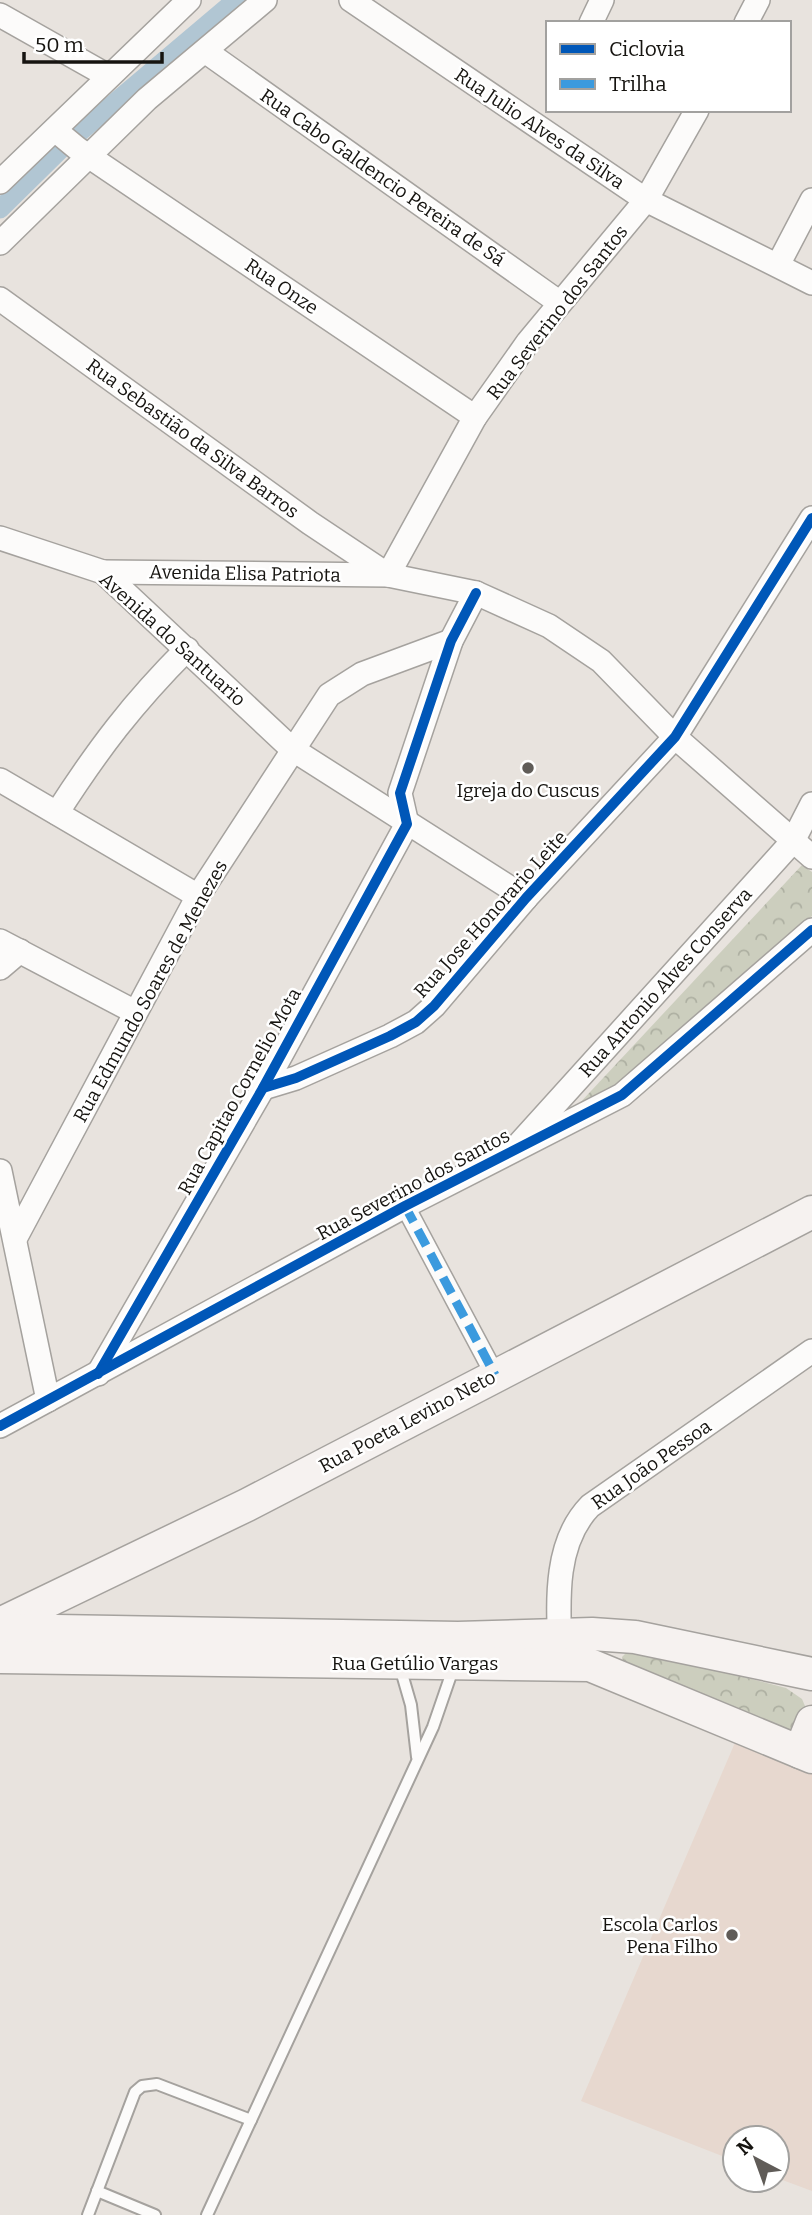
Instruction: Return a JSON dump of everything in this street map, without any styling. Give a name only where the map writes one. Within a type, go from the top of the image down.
[{"type":"main road","name":"Rua Poeta Levino Neto","points":[[0,1624],[247,1505],[812,1212]]},
{"type":"main road","name":"Rua Getúlio Vargas","points":[[0,1630],[456,1650],[560,1650],[592,1634],[635,1637],[812,1674]]},
{"type":"main road","name":"Rua Getúlio Vargas","points":[[0,1657],[399,1649]]},
{"type":"main road","name":"Rua Getúlio Vargas","points":[[560,1650],[806,1755]]},
{"type":"main road","points":[[806,1755],[812,1722]]},
{"type":"street","points":[[0,243],[71,143],[108,76],[189,0]]},
{"type":"street","points":[[0,182],[148,99],[265,0]]},
{"type":"street","name":"Rua Julio Alves da Silva","points":[[351,0],[543,117],[646,200],[812,283]]},
{"type":"street","points":[[592,21],[602,0]]},
{"type":"street","points":[[747,21],[758,0]]},
{"type":"street","points":[[0,15],[108,76]]},
{"type":"street","name":"Rua Cabo Galdencio Pereira de Sá","points":[[205,51],[560,303]]},
{"type":"street","name":"Rua Severino dos Santos","points":[[388,575],[475,417],[560,303],[646,200],[696,112]]},
{"type":"street","name":"Rua Onze","points":[[71,143],[475,417]]},
{"type":"street","points":[[778,265],[812,200]]},
{"type":"street","name":"Rua Sebastião da Silva Barros","points":[[0,299],[310,523],[388,575]]},
{"type":"street","name":"Rua Jose Honorario Leite","points":[[263,1088],[296,1077],[416,1022],[434,1006],[526,898],[675,737],[812,518]]},
{"type":"street","name":"Avenida do Santuario","points":[[0,538],[103,572],[292,749],[526,898]]},
{"type":"street","name":"Avenida Elisa Patriota","points":[[103,572],[388,575]]},
{"type":"street","points":[[388,575],[476,593],[549,626],[601,661],[675,737],[812,857]]},
{"type":"street","points":[[407,824],[400,793],[450,641],[476,593]]},
{"type":"street","name":"Rua Edmundo Soares de Menezes","points":[[8,1241],[198,896],[329,695],[362,674],[450,641]]},
{"type":"street","points":[[57,813],[100,747],[132,706],[187,649]]},
{"type":"street","points":[[0,780],[198,896]]},
{"type":"street","name":"Rua Antonio Alves Conserva","points":[[510,1153],[793,841],[812,804]]},
{"type":"street","name":"Rua Capitao Cornelio Mota","points":[[98,1374],[263,1088],[407,824]]},
{"type":"street","name":"Rua Severino dos Santos","points":[[0,1426],[405,1206],[622,1095],[812,930]]},
{"type":"street","points":[[0,968],[10,946],[135,1012]]},
{"type":"street","points":[[0,1171],[8,1241],[48,1400]]},
{"type":"street","points":[[405,1206],[495,1375]]},
{"type":"street","name":"Rua João Pessoa","points":[[560,1650],[563,1554],[577,1520],[590,1506],[812,1351]]},
{"type":"lane","points":[[399,1649],[411,1705],[417,1756]]},
{"type":"lane","points":[[207,2215],[341,1930],[444,1699],[456,1650]]},
{"type":"lane","points":[[88,2215],[135,2092],[142,2086],[157,2084],[251,2120]]},
{"type":"lane","points":[[97,2191],[155,2215]]},
{"type":"shaded area","name":"Escola Carlos Pena Filho","points":[[737,1738],[812,1770],[812,2191],[791,2183],[791,2124],[721,2124],[721,2156],[581,2101]]},
{"type":"green space","points":[[802,865],[812,872],[812,916],[615,1089],[577,1106]]},
{"type":"green space","points":[[631,1648],[786,1688],[802,1699],[808,1713],[800,1728],[787,1734],[625,1669],[622,1657]]},
{"type":"waterway","points":[[74,137],[236,0]]},
{"type":"waterway","points":[[0,209],[61,149]]},
{"type":"marked path","points":[[405,1206],[495,1375]]},
{"type":"cycle path","points":[[263,1088],[296,1078],[390,1036],[416,1022],[434,1006],[526,898],[675,737],[812,518]]},
{"type":"cycle path","points":[[98,1374],[263,1088],[407,824],[400,793],[451,641],[476,593]]},
{"type":"cycle path","points":[[0,1426],[405,1206],[622,1095],[812,930]]},
{"type":"place","name":"Igreja do Cuscus","points":[[528,768]]},
{"type":"place","name":"Escola Carlos Pena Filho","points":[[732,1935]]}]
